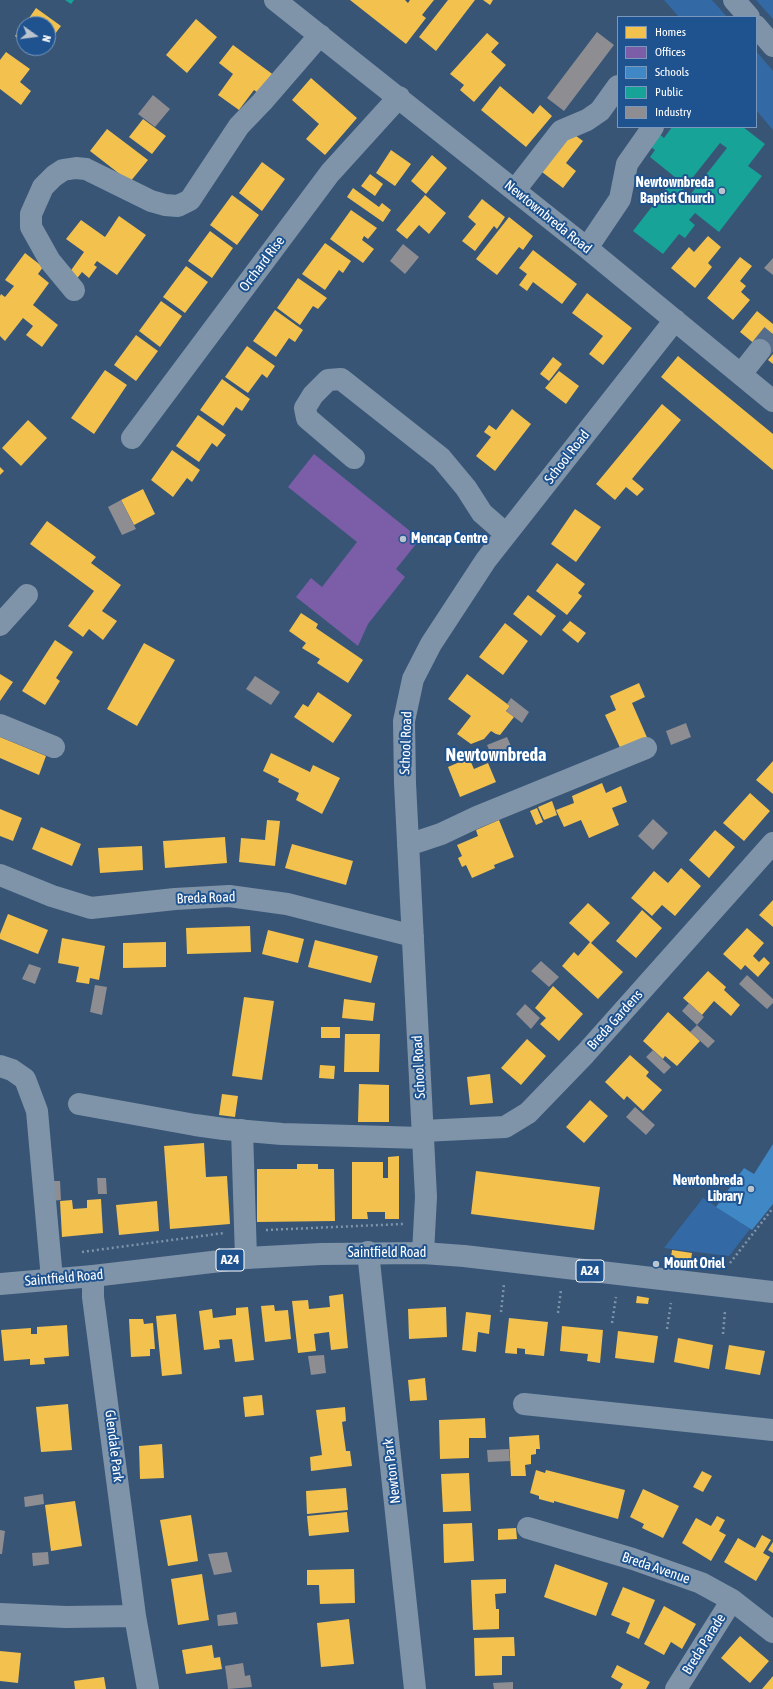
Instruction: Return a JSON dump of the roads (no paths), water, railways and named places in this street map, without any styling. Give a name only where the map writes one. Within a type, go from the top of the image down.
[{"type":"highway","points":[[734,0],[748,16]]},
{"type":"highway","points":[[757,27],[773,46]]},
{"type":"highway","name":"Saintfield Road","points":[[0,1284],[93,1276],[246,1258],[368,1252],[423,1253],[472,1257],[773,1292]]},
{"type":"street","name":"Newtownbreda Road","points":[[275,0],[515,190],[773,401]]},
{"type":"street","points":[[74,290],[50,261],[31,227],[31,214],[43,187],[54,176],[64,170],[76,168],[86,169],[151,201],[165,205],[178,206],[190,200],[239,126],[262,102],[320,35]]},
{"type":"street","points":[[515,190],[561,131],[588,120],[600,112],[617,87]]},
{"type":"street","name":"Orchard Rise","points":[[132,438],[330,172],[399,97]]},
{"type":"street","points":[[587,248],[620,199],[627,164],[652,128]]},
{"type":"street","name":"School Road","points":[[423,1253],[426,1209],[408,845],[404,721],[413,679],[431,644],[486,560],[675,320]]},
{"type":"street","points":[[741,374],[760,350]]},
{"type":"street","points":[[354,458],[307,418],[305,408],[313,395],[328,380],[341,379],[441,458],[466,488],[482,513],[506,534]]},
{"type":"street","points":[[0,625],[27,595]]},
{"type":"street","points":[[0,725],[54,747]]},
{"type":"street","points":[[408,845],[441,834],[477,817],[646,748]]},
{"type":"street","name":"Breda Gardens","points":[[79,1104],[195,1125],[282,1134],[423,1135],[505,1127],[528,1113],[590,1048],[773,844]]},
{"type":"street","name":"Breda Road","points":[[0,875],[60,899],[91,908],[175,899],[228,896],[287,904],[413,936]]},
{"type":"street","points":[[0,1066],[12,1070],[25,1079],[37,1111],[52,1279]]},
{"type":"street","points":[[242,1130],[246,1258]]},
{"type":"street","name":"Newton Park","points":[[368,1252],[415,1689]]},
{"type":"street","name":"Glendale Park","points":[[93,1276],[94,1297],[135,1616],[148,1689]]},
{"type":"street","points":[[524,1404],[773,1430]]},
{"type":"street","name":"Breda Avenue","points":[[528,1528],[670,1571],[701,1584],[732,1600],[773,1632]]},
{"type":"street","name":"Breda Parade","points":[[676,1689],[732,1600]]},
{"type":"street","points":[[0,1614],[66,1617],[135,1616]]},
{"type":"tunnel","points":[[760,350],[773,334]]},
{"type":"place","name":"Newtownbreda Baptist Church","points":[[722,191]]},
{"type":"place","name":"Mencap Centre","points":[[403,539]]},
{"type":"place","name":"Newtonbreda Library","points":[[751,1189]]},
{"type":"place","name":"Mount Oriel","points":[[656,1264]]},
{"type":"district","name":"Newtownbreda","points":[[496,755]]}]
